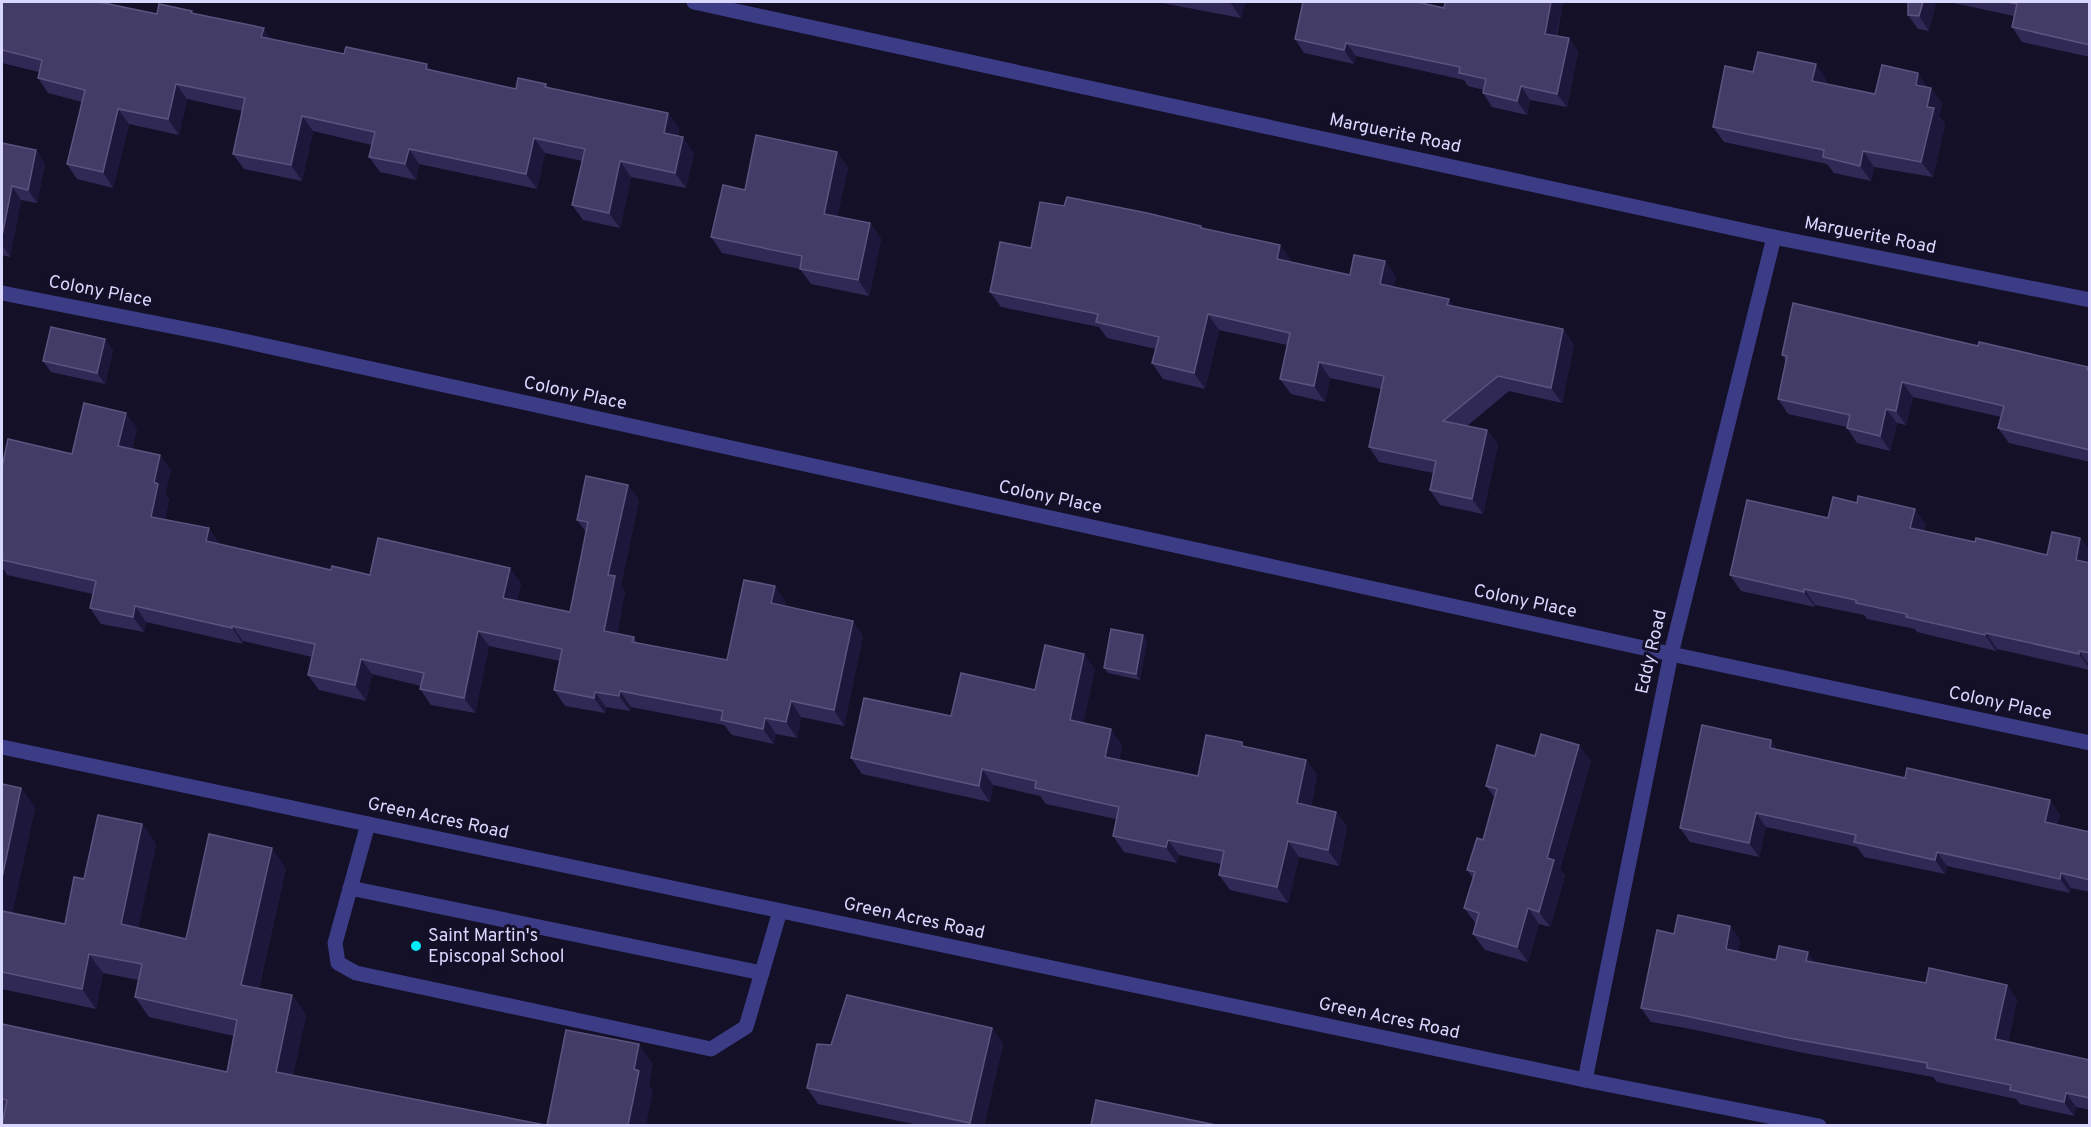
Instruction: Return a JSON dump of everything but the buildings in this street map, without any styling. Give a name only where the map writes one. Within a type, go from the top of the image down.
[{"type":"street","name":"Marguerite Road","points":[[694,2],[1774,237],[2090,300]]},
{"type":"street","name":"Eddy Road","points":[[1585,1080],[1671,654],[1774,237]]},
{"type":"street","name":"Colony Place","points":[[2,292],[221,336],[1671,654],[2090,743]]},
{"type":"street","name":"Green Acres Road","points":[[2,747],[1585,1080],[1819,1125]]},
{"type":"street","points":[[369,825],[335,943],[338,963],[356,973],[711,1049],[746,1027],[780,911]]},
{"type":"street","points":[[351,888],[762,973]]},
{"type":"place","name":"Saint Martin's Episcopal School","points":[[416,946]]}]
